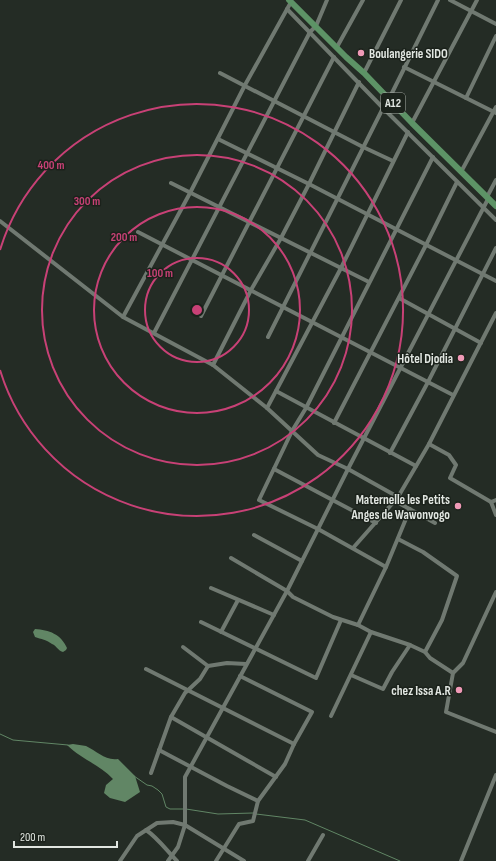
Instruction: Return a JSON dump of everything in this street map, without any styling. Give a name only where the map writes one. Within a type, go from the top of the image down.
[{"type":"main road","name":"A12","points":[[290,1],[496,206]]},
{"type":"street","points":[[154,334],[310,32],[316,26],[328,0]]},
{"type":"street","points":[[337,47],[363,0]]},
{"type":"street","points":[[364,73],[401,0]]},
{"type":"street","points":[[390,99],[404,67],[438,0]]},
{"type":"street","points":[[450,0],[496,24]]},
{"type":"street","points":[[412,123],[477,0]]},
{"type":"street","points":[[123,317],[190,193],[290,1]]},
{"type":"street","points":[[287,9],[383,108],[496,220]]},
{"type":"street","points":[[466,98],[496,36]]},
{"type":"street","points":[[201,316],[334,57]]},
{"type":"street","points":[[339,62],[346,57]]},
{"type":"street","points":[[404,67],[466,98],[495,110],[461,172]]},
{"type":"street","points":[[220,73],[393,161]]},
{"type":"street","points":[[213,365],[251,290],[281,238],[309,184],[359,82]]},
{"type":"street","points":[[268,337],[383,108]]},
{"type":"street","points":[[267,408],[341,268],[408,132]]},
{"type":"street","points":[[218,139],[309,184],[337,200],[496,281]]},
{"type":"street","points":[[386,567],[318,529],[259,500],[292,432],[306,408],[433,157]]},
{"type":"street","points":[[442,166],[452,163]]},
{"type":"street","points":[[168,861],[178,847],[186,825],[185,777],[190,766],[287,591],[332,500],[484,208],[496,180]]},
{"type":"street","points":[[334,423],[457,182]]},
{"type":"street","points":[[171,183],[250,222],[310,254],[369,282]]},
{"type":"street","points":[[0,221],[123,317],[213,365],[267,408],[318,455],[348,469],[397,499],[410,509],[435,522]]},
{"type":"street","points":[[138,232],[454,395]]},
{"type":"street","points":[[390,453],[496,248]]},
{"type":"street","points":[[399,298],[454,330],[481,343]]},
{"type":"street","points":[[353,548],[397,499],[428,444],[496,313]]},
{"type":"street","points":[[276,391],[416,466]]},
{"type":"street","points":[[428,444],[450,454],[456,465],[450,478],[491,502],[496,515]]},
{"type":"street","points":[[274,469],[376,522]]},
{"type":"street","points":[[491,502],[496,500]]},
{"type":"street","points":[[358,626],[386,567],[410,509]]},
{"type":"street","points":[[254,535],[302,561]]},
{"type":"street","points":[[398,539],[424,552],[458,576],[442,620],[425,652]]},
{"type":"street","points":[[231,558],[287,591],[293,597],[341,620],[410,645],[425,652],[430,658],[453,673]]},
{"type":"street","points":[[211,588],[274,615]]},
{"type":"street","points":[[496,592],[463,663],[453,673],[446,712],[496,732]]},
{"type":"street","points":[[221,632],[238,600]]},
{"type":"street","points":[[201,622],[316,678],[341,620]]},
{"type":"street","points":[[331,716],[371,632]]},
{"type":"street","points":[[351,675],[383,689],[392,672],[410,645]]},
{"type":"street","points":[[183,647],[208,666],[227,663],[246,664]]},
{"type":"street","points":[[151,773],[170,718],[184,693],[200,679],[208,666]]},
{"type":"street","points":[[146,669],[294,744]]},
{"type":"street","points":[[216,861],[239,824],[253,821],[258,801],[285,764],[294,744],[312,712],[240,676]]},
{"type":"street","points":[[170,718],[276,776]]},
{"type":"street","points":[[159,750],[258,801]]},
{"type":"street","points":[[461,861],[496,775]]},
{"type":"street","points":[[120,861],[137,836],[157,823],[173,822],[186,825],[244,861]]},
{"type":"street","points":[[146,830],[156,837],[177,861]]},
{"type":"street","points":[[308,861],[323,835]]},
{"type":"shaded area","points":[[35,629],[45,630],[58,636],[67,648],[66,650],[63,652],[48,642],[35,637],[33,632]]},
{"type":"shaded area","points":[[73,744],[86,746],[109,759],[118,759],[135,776],[140,792],[125,802],[110,798],[104,793],[106,785],[113,779],[67,745]]},
{"type":"waterway","points":[[0,734],[13,740],[68,745]]},
{"type":"waterway","points":[[134,776],[147,785],[158,790],[162,794],[166,807],[170,809],[183,809]]},
{"type":"waterway","points":[[186,809],[218,814],[253,813]]},
{"type":"waterway","points":[[256,814],[305,820],[400,861]]},
{"type":"place","name":"Boulangerie SIDO","points":[[361,53]]},
{"type":"place","name":"Hôtel Djodia","points":[[461,358]]},
{"type":"place","name":"Maternelle les Petits Anges de Wawonvogo","points":[[458,506]]},
{"type":"place","name":"chez Issa A.R","points":[[459,690]]}]
